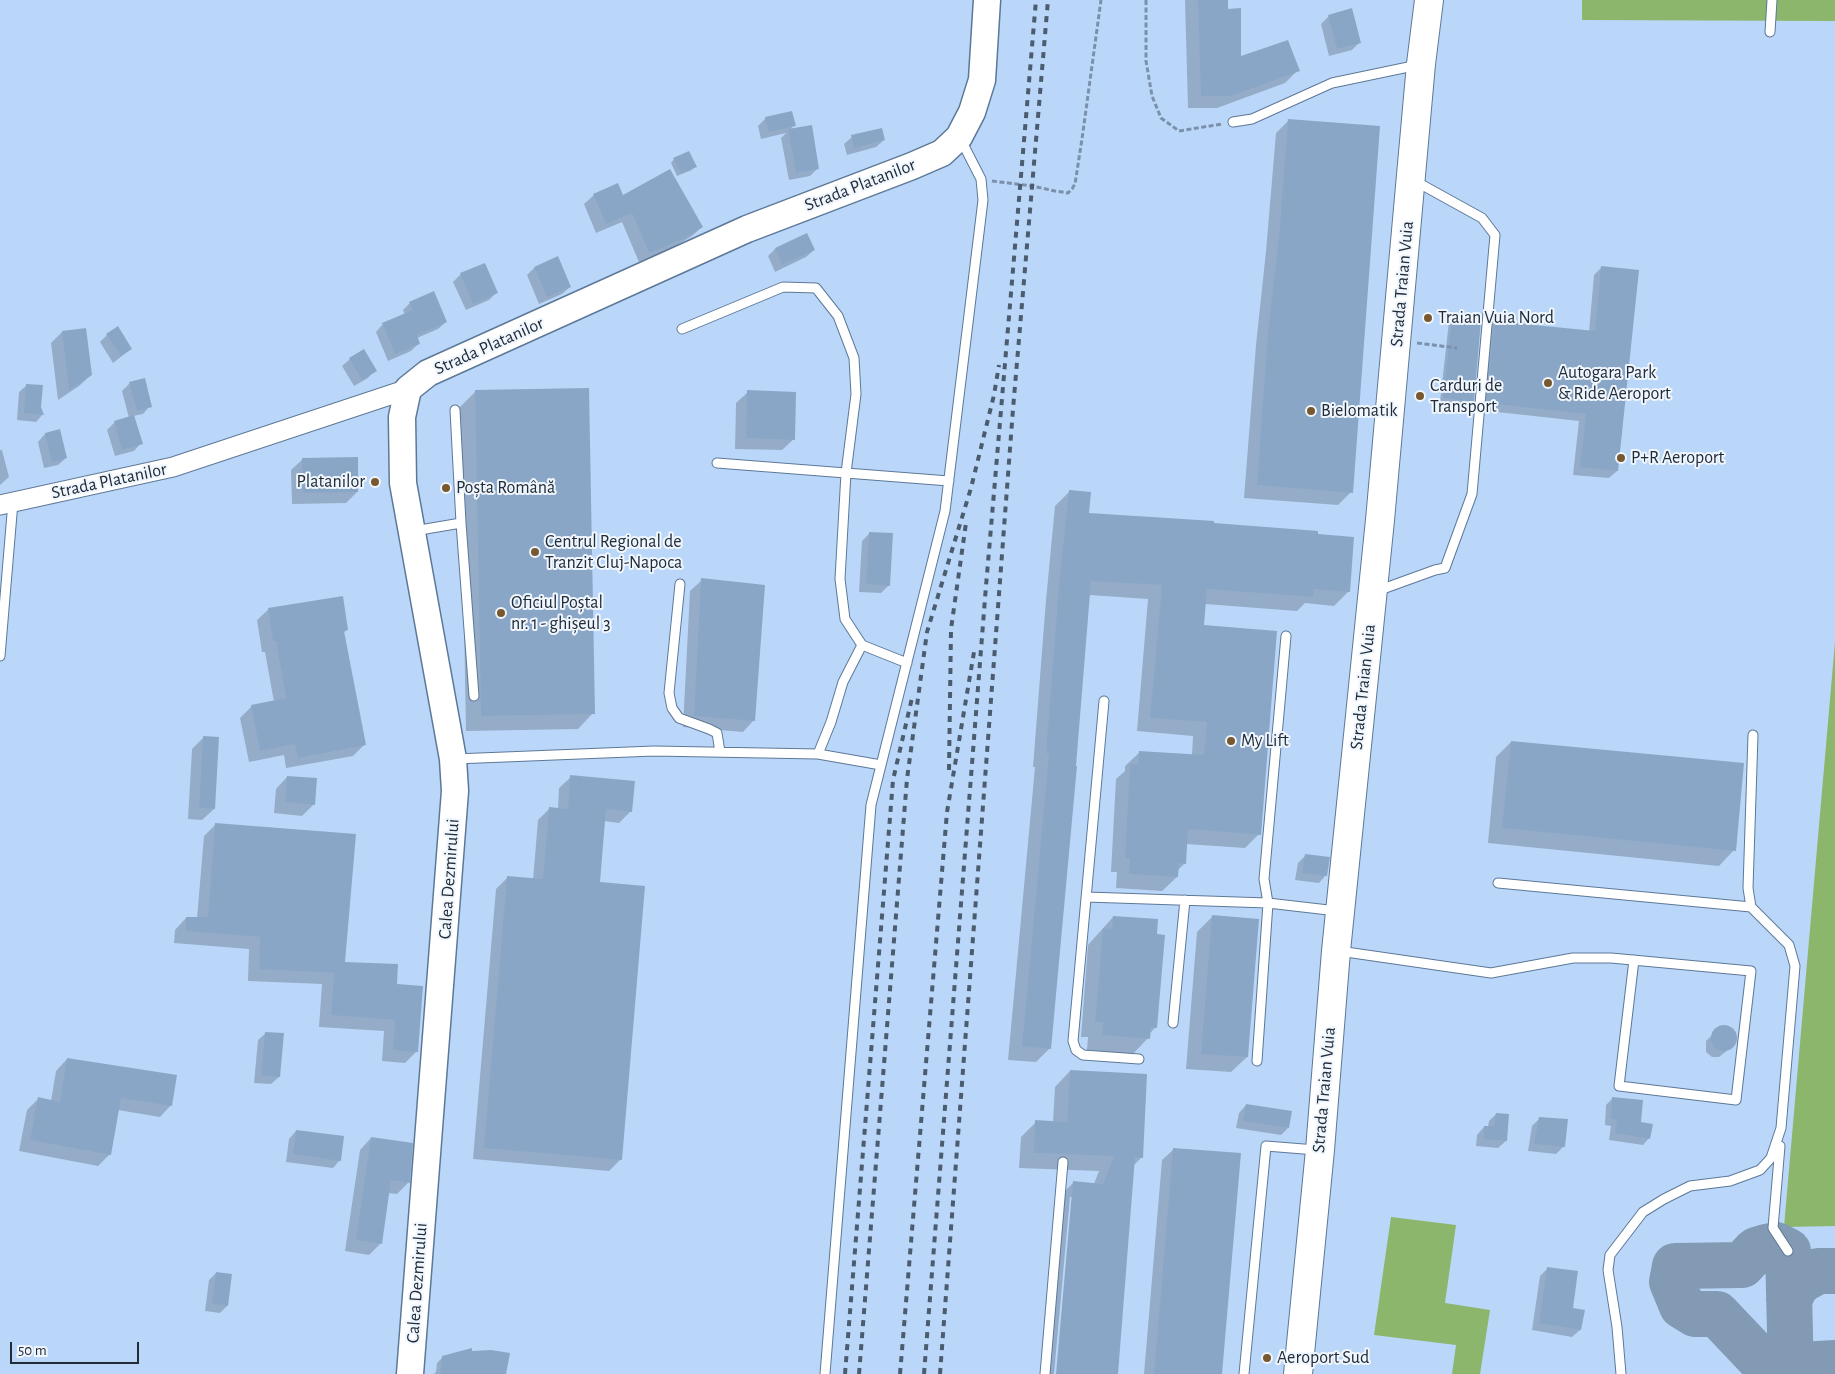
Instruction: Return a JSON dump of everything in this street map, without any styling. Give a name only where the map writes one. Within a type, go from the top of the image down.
[{"type":"main road","points":[[959,137],[972,112],[982,80],[987,0]]},
{"type":"main road","name":"Strada Traian Vuia","points":[[1298,1374],[1320,1150],[1336,951],[1372,593],[1421,64],[1429,0]]},
{"type":"main road","name":"Strada Platanilor","points":[[408,389],[428,373],[747,229],[942,153],[959,137]]},
{"type":"main road","name":"Calea Dezmirului","points":[[408,389],[402,417],[402,483],[453,759],[454,791],[453,827],[410,1374]]},
{"type":"street","name":"Strada Platanilor","points":[[6,503],[173,467],[408,389]]},
{"type":"lane","points":[[1770,32],[1772,0]]},
{"type":"lane","points":[[1233,122],[1252,119],[1332,83],[1421,64]]},
{"type":"lane","points":[[825,1374],[871,804],[945,511],[983,200],[981,179],[959,137]]},
{"type":"lane","points":[[1372,593],[1445,568],[1472,494],[1495,235],[1482,218],[1411,179]]},
{"type":"lane","points":[[682,329],[783,287],[816,288],[838,316],[854,358],[856,394],[846,473],[840,579],[845,618],[862,645],[907,664]]},
{"type":"lane","points":[[455,410],[460,523],[474,696]]},
{"type":"lane","points":[[717,463],[949,481]]},
{"type":"lane","points":[[0,656],[6,503]]},
{"type":"lane","points":[[411,531],[460,523]]},
{"type":"lane","points":[[680,584],[669,692],[672,708],[679,718],[717,733],[720,752]]},
{"type":"lane","points":[[1257,1061],[1268,903],[1264,879],[1286,636]]},
{"type":"lane","points":[[818,754],[831,722],[842,682],[862,645]]},
{"type":"lane","points":[[1104,701],[1073,1041],[1076,1050],[1083,1055],[1139,1059]]},
{"type":"lane","points":[[1753,735],[1748,888],[1751,907],[1789,945],[1795,966],[1773,1228],[1788,1251]]},
{"type":"lane","points":[[453,759],[654,751],[818,754],[881,765]]},
{"type":"lane","points":[[1498,883],[1751,907]]},
{"type":"lane","points":[[1086,897],[1268,903],[1340,911]]},
{"type":"lane","points":[[1173,1023],[1184,900]]},
{"type":"lane","points":[[1336,951],[1491,973],[1573,958],[1611,958],[1634,960],[1751,971],[1736,1100],[1620,1086],[1634,960]]},
{"type":"lane","points":[[1620,1374],[1617,1327],[1608,1270],[1610,1255],[1643,1212],[1664,1199],[1690,1186],[1730,1181],[1760,1170],[1772,1158],[1781,1128]]},
{"type":"lane","points":[[1244,1374],[1266,1146],[1320,1150]]},
{"type":"lane","points":[[1044,1374],[1063,1162]]},
{"type":"path","points":[[981,179],[1068,193],[1072,189],[1075,184],[1082,139],[1101,0]]},
{"type":"path","points":[[1146,0],[1146,61],[1152,96],[1161,118],[1179,131],[1233,122]]},
{"type":"path","points":[[1417,343],[1457,348]]},
{"type":"green space","points":[[1582,0],[1835,0],[1835,21],[1582,20]]},
{"type":"green space","points":[[1835,642],[1835,1226],[1784,1227]]},
{"type":"green space","points":[[1391,1217],[1456,1225],[1445,1303],[1490,1310],[1480,1374],[1452,1374],[1456,1345],[1374,1335]]},
{"type":"building","points":[[1198,0],[1228,0],[1228,9],[1241,8],[1241,56],[1288,40],[1300,71],[1231,96],[1201,96]]},
{"type":"building","points":[[1352,8],[1361,43],[1337,49],[1328,15]]},
{"type":"building","points":[[792,111],[796,126],[769,132],[765,117]]},
{"type":"building","points":[[1288,119],[1380,126],[1353,493],[1257,485],[1268,331],[1279,237]]},
{"type":"building","points":[[812,125],[819,169],[796,173],[788,129]]},
{"type":"building","points":[[882,128],[885,140],[854,148],[851,135]]},
{"type":"building","points":[[689,151],[697,167],[681,173],[673,158]]},
{"type":"building","points":[[670,169],[703,227],[681,240],[649,253],[632,213],[606,224],[593,194],[618,183],[623,195]]},
{"type":"building","points":[[807,233],[815,250],[782,265],[775,248]]},
{"type":"building","points":[[558,256],[571,287],[547,297],[534,267]]},
{"type":"building","points":[[485,263],[498,293],[473,304],[460,273]]},
{"type":"building","points":[[1601,266],[1639,270],[1618,471],[1580,467],[1586,414],[1486,403],[1494,321],[1595,331]]},
{"type":"building","points":[[434,291],[447,322],[417,335],[420,344],[395,354],[382,323],[413,310],[409,302]]},
{"type":"building","points":[[1452,317],[1481,320],[1474,402],[1443,398]]},
{"type":"building","points":[[118,326],[132,349],[121,356],[106,334]]},
{"type":"building","points":[[86,328],[92,375],[69,390],[62,331]]},
{"type":"building","points":[[364,349],[377,371],[362,380],[349,358]]},
{"type":"building","points":[[145,378],[152,407],[137,411],[129,382]]},
{"type":"building","points":[[26,384],[43,385],[41,407],[44,415],[24,413]]},
{"type":"building","name":"Centrul Regional de Tranzit Cluj-Napoca","points":[[589,388],[595,714],[481,716],[475,390]]},
{"type":"building","points":[[747,390],[796,392],[795,440],[746,438]]},
{"type":"building","points":[[134,415],[143,444],[122,450],[114,421]]},
{"type":"building","points":[[60,429],[67,458],[52,462],[45,433]]},
{"type":"building","points":[[358,457],[358,492],[303,493],[302,458]]},
{"type":"building","points":[[1069,490],[1091,492],[1089,513],[1214,521],[1214,523],[1318,531],[1318,534],[1354,537],[1350,592],[1313,589],[1313,597],[1207,589],[1204,625],[1277,631],[1261,835],[1188,829],[1186,864],[1179,863],[1178,877],[1129,874],[1130,859],[1125,858],[1130,764],[1138,764],[1139,751],[1204,755],[1207,722],[1150,718],[1162,585],[1091,581],[1077,766],[1051,1049],[1022,1046],[1049,753],[1046,753],[1059,585]]},
{"type":"building","points":[[869,532],[893,533],[890,586],[866,584]]},
{"type":"building","points":[[701,578],[765,585],[755,721],[694,716]]},
{"type":"building","points":[[343,596],[348,630],[344,631],[366,745],[298,758],[295,744],[260,751],[251,705],[286,698],[276,641],[273,641],[268,608]]},
{"type":"building","points":[[203,736],[219,737],[215,809],[199,808]]},
{"type":"building","points":[[1511,741],[1744,763],[1736,851],[1502,828]]},
{"type":"building","points":[[570,775],[635,781],[632,812],[606,809],[600,882],[645,886],[622,1160],[484,1148],[507,876],[543,879],[549,807],[568,809]]},
{"type":"building","points":[[287,776],[317,778],[315,805],[285,802]]},
{"type":"building","points":[[215,823],[356,834],[345,962],[398,964],[397,984],[423,986],[418,1052],[393,1050],[395,1020],[331,1015],[334,973],[259,969],[260,937],[186,931],[186,917],[208,917]]},
{"type":"building","points":[[1305,854],[1330,857],[1327,876],[1302,873]]},
{"type":"building","points":[[1212,915],[1259,919],[1248,1057],[1201,1054]]},
{"type":"building","points":[[1113,916],[1158,919],[1157,934],[1165,935],[1157,1028],[1151,1027],[1150,1039],[1102,1035],[1103,1022],[1095,1022],[1103,928],[1112,929]]},
{"type":"building","points":[[1724,1025],[1733,1029],[1737,1038],[1733,1047],[1724,1051],[1715,1047],[1711,1038],[1715,1029]]},
{"type":"building","points":[[265,1032],[284,1033],[280,1077],[261,1075]]},
{"type":"building","points":[[67,1058],[177,1075],[172,1106],[121,1098],[111,1155],[30,1140],[38,1097],[60,1102]]},
{"type":"building","points":[[1070,1070],[1147,1074],[1143,1158],[1135,1157],[1118,1374],[1056,1374],[1073,1181],[1103,1184],[1114,1156],[1034,1153],[1035,1120],[1067,1122]]},
{"type":"building","points":[[1612,1097],[1643,1100],[1641,1122],[1653,1124],[1650,1139],[1615,1133],[1617,1120],[1611,1119]]},
{"type":"building","points":[[1246,1104],[1292,1111],[1289,1128],[1243,1121]]},
{"type":"building","points":[[1496,1113],[1509,1114],[1507,1141],[1483,1139],[1484,1126],[1494,1126]]},
{"type":"building","points":[[1539,1117],[1568,1119],[1565,1147],[1534,1144]]},
{"type":"building","points":[[296,1130],[344,1136],[341,1161],[293,1154]]},
{"type":"building","points":[[371,1137],[413,1143],[410,1183],[391,1180],[382,1244],[356,1240]]},
{"type":"building","points":[[1173,1148],[1241,1153],[1222,1374],[1154,1374]]},
{"type":"building","points":[[1547,1267],[1578,1271],[1573,1308],[1585,1310],[1581,1330],[1539,1323]]},
{"type":"building","points":[[216,1272],[232,1274],[228,1306],[212,1304]]},
{"type":"building","points":[[472,1348],[472,1351],[491,1350],[510,1353],[506,1374],[440,1374],[442,1356]]},
{"type":"taxiway","points":[[1774,1374],[1717,1314],[1695,1314],[1682,1306],[1672,1282],[1675,1266],[1742,1265],[1756,1250],[1776,1245],[1788,1251],[1791,1374]]},
{"type":"taxiway","points":[[1789,1300],[1795,1287],[1802,1280],[1818,1271],[1835,1271]]},
{"type":"taxiway","points":[[1800,1374],[1809,1366],[1835,1363]]},
{"type":"railway","points":[[924,1374],[986,586],[1036,0]]},
{"type":"railway","points":[[940,1374],[1013,409],[1048,0]]},
{"type":"railway","points":[[859,1374],[907,779],[927,632],[971,488],[994,395],[999,365]]},
{"type":"railway","points":[[949,770],[951,629],[966,523]]},
{"type":"railway","points":[[900,1374],[947,812],[974,652]]},
{"type":"railway","points":[[845,1374],[893,780],[912,698]]},
{"type":"place","name":"Traian Vuia Nord","points":[[1428,318]]},
{"type":"place","name":"Autogara Park & Ride Aeroport","points":[[1548,383]]},
{"type":"place","name":"Carduri de Transport","points":[[1420,396]]},
{"type":"place","name":"Bielomatik","points":[[1311,411]]},
{"type":"place","name":"P+R Aeroport","points":[[1621,458]]},
{"type":"place","name":"Platanilor","points":[[375,482]]},
{"type":"place","name":"Poșta Română","points":[[446,488]]},
{"type":"place","name":"Centrul Regional de Tranzit Cluj-Napoca","points":[[535,552]]},
{"type":"place","name":"Oficiul Poștal nr. 1 - ghișeul 3","points":[[501,613]]},
{"type":"place","name":"My Lift","points":[[1231,741]]},
{"type":"place","name":"Aeroport Sud","points":[[1267,1358]]}]
